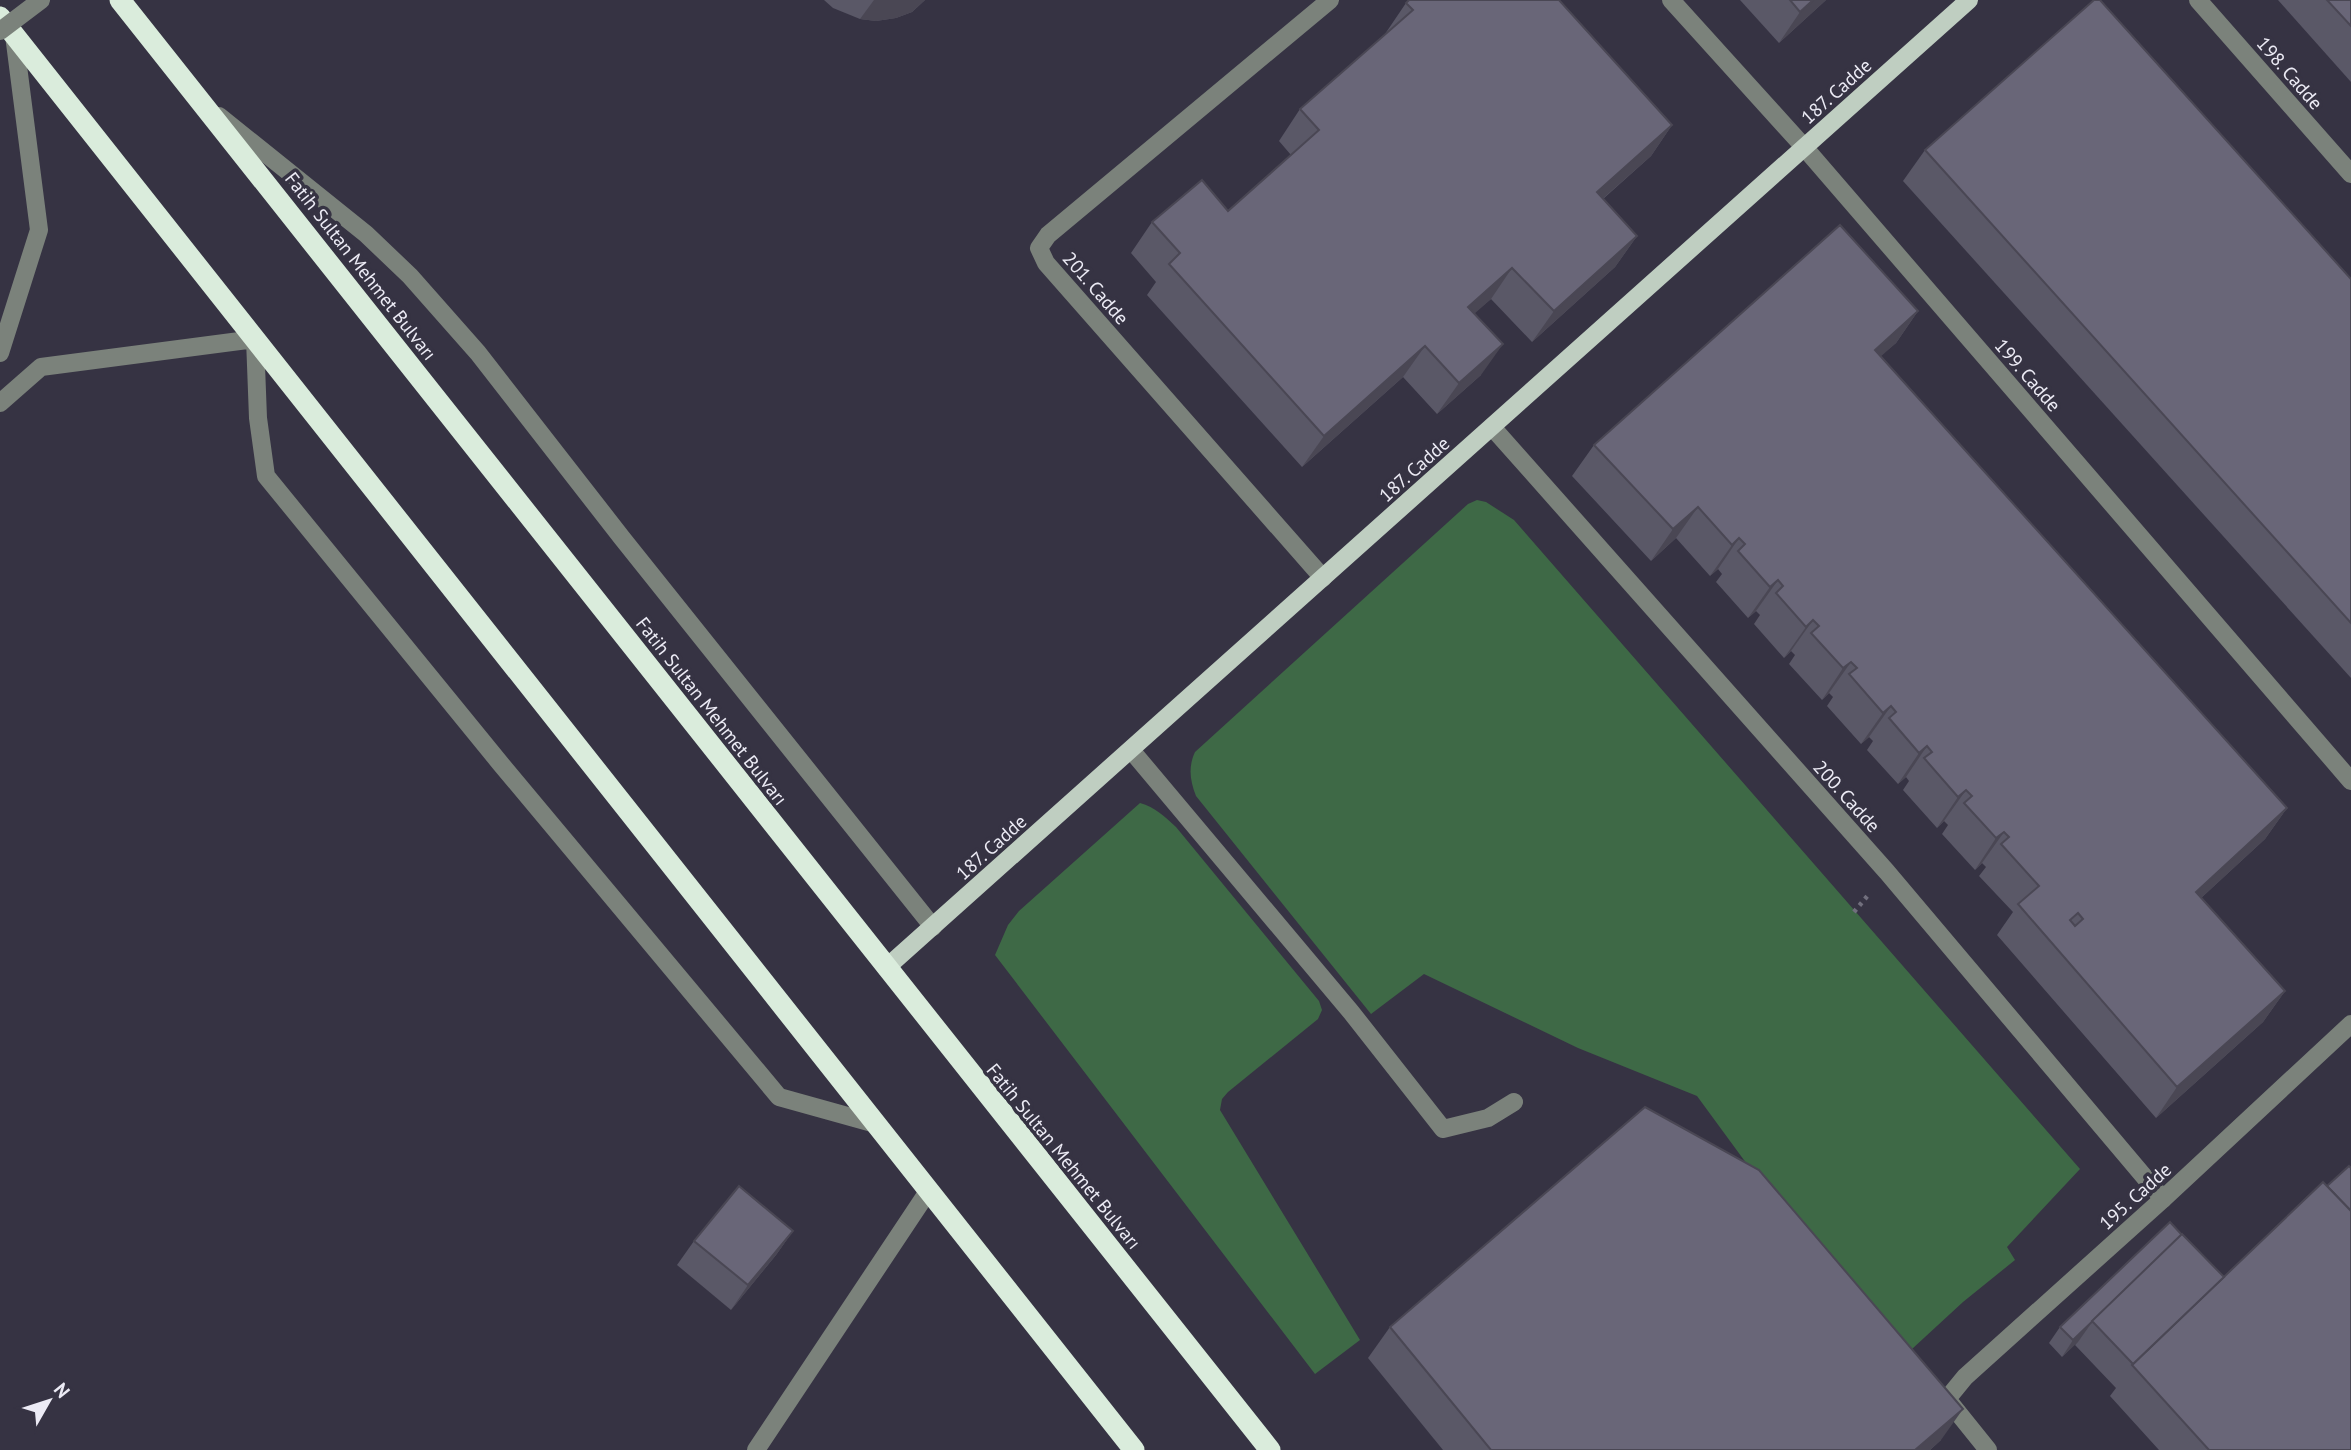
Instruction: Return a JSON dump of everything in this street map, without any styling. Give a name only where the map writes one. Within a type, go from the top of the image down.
[{"type":"highway","name":"Fatih Sultan Mehmet Bulvarı","points":[[120,0],[1270,1450]]},
{"type":"highway","points":[[0,17],[7,33],[255,339],[1134,1450]]},
{"type":"main road","name":"187. Cadde","points":[[886,968],[1969,0]]},
{"type":"street","points":[[0,353],[39,230],[7,33],[41,0]]},
{"type":"street","name":"201. Cadde","points":[[1323,578],[1046,263],[1039,248],[1048,235],[1330,0]]},
{"type":"street","name":"199. Cadde","points":[[1671,0],[1804,147],[2351,781]]},
{"type":"street","name":"198. Cadde","points":[[2198,0],[2351,174]]},
{"type":"street","points":[[202,102],[366,234],[411,276],[478,353],[606,518],[933,927]]},
{"type":"street","points":[[0,403],[41,367],[255,339],[258,418],[266,476],[500,763],[779,1097],[876,1124]]},
{"type":"street","name":"200. Cadde","points":[[1492,427],[1887,872],[2163,1199]]},
{"type":"street","points":[[1131,750],[1351,1013],[1443,1129],[1488,1118],[1514,1102]]},
{"type":"street","name":"195. Cadde","points":[[1988,1450],[1947,1399],[1965,1377],[2163,1199],[2351,1024]]},
{"type":"street","points":[[756,1450],[929,1190]]},
{"type":"green space","points":[[1477,500],[1486,502],[1514,520],[2080,1169],[2007,1247],[2015,1260],[1963,1302],[1912,1349],[1862,1321],[1697,1096],[1578,1048],[1424,974],[1371,1014],[1196,796],[1191,774],[1195,752],[1468,504]]},
{"type":"green space","points":[[1140,803],[1164,816],[1176,827],[1319,1001],[1322,1010],[1318,1019],[1228,1092],[1222,1099],[1220,1110],[1360,1340],[1315,1374],[995,955],[1008,925],[1019,911]]},
{"type":"building","points":[[1409,0],[1559,0],[1672,125],[1597,192],[1637,236],[1554,311],[1512,268],[1468,307],[1503,344],[1459,383],[1425,346],[1324,436],[1169,264],[1180,253],[1152,222],[1202,180],[1228,211],[1319,130],[1300,109],[1413,10],[1406,3]]},
{"type":"building","points":[[1790,0],[1813,0],[1800,12]]},
{"type":"building","points":[[2094,0],[2100,0],[2351,279],[2351,623],[1925,150]]},
{"type":"building","points":[[2327,0],[2351,0],[2351,26]]},
{"type":"building","points":[[1840,225],[1918,311],[1875,350],[2287,808],[2196,892],[2285,991],[2177,1087],[2018,904],[2039,886],[2001,844],[2009,837],[2004,832],[1996,838],[1964,803],[1972,796],[1966,790],[1958,797],[1924,758],[1932,752],[1927,746],[1919,753],[1889,718],[1896,712],[1891,706],[1883,713],[1849,674],[1857,668],[1851,662],[1843,668],[1811,633],[1819,626],[1813,620],[1806,627],[1776,593],[1783,586],[1778,580],[1770,587],[1738,551],[1745,544],[1739,538],[1732,545],[1698,507],[1673,529],[1594,445]],"holes":[[[2078,913],[2083,919],[2075,926],[2070,920]]]},
{"type":"building","points":[[1645,1107],[1759,1170],[1963,1409],[1915,1450],[1491,1450],[1390,1327]]},
{"type":"building","points":[[2349,1166],[2351,1168],[2351,1211],[2327,1186]]},
{"type":"building","points":[[2323,1182],[2351,1211],[2351,1450],[2209,1450],[2132,1365]]},
{"type":"building","points":[[739,1186],[793,1231],[748,1285],[694,1241]]},
{"type":"building","points":[[2170,1222],[2182,1235],[2073,1340],[2060,1327]]},
{"type":"building","points":[[2182,1234],[2224,1277],[2133,1364],[2092,1321]]}]
